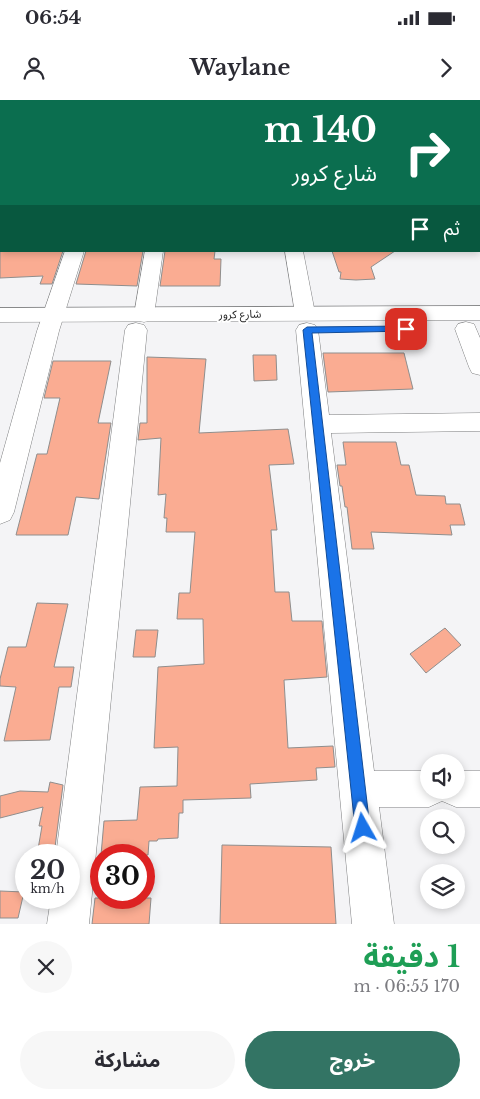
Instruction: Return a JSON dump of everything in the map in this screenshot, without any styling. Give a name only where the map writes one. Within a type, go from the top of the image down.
[{"type":"street","points":[[0,512],[51,323],[76,252]]},
{"type":"street","points":[[68,924],[140,323],[154,252]]},
{"type":"street","points":[[294,252],[306,322],[318,424],[373,924]]},
{"type":"street","name":"شارع كرور","points":[[0,315],[51,323],[306,322],[475,324]]},
{"type":"street","name":"شارع كرور","points":[[0,331],[51,323]]},
{"type":"street","points":[[475,324],[480,367]]},
{"type":"street","points":[[318,424],[480,422]]},
{"type":"street","points":[[358,789],[420,789]]},
{"type":"street","points":[[465,789],[480,789]]},
{"type":"building","points":[[0,252],[63,252],[52,284],[40,284],[43,276],[0,278]]},
{"type":"building","points":[[86,252],[143,252],[137,286],[76,284]]},
{"type":"building","points":[[165,252],[215,252],[214,259],[221,259],[220,286],[160,286]]},
{"type":"building","points":[[332,252],[394,252],[371,267],[375,279],[340,279],[341,272],[339,272]]},
{"type":"building","points":[[323,353],[404,353],[413,389],[328,392]]},
{"type":"building","points":[[253,355],[276,355],[277,380],[254,381]]},
{"type":"building","points":[[147,357],[206,359],[199,433],[288,429],[294,464],[269,465],[277,530],[271,530],[275,592],[289,592],[292,621],[322,621],[327,677],[284,680],[288,748],[333,746],[335,767],[316,768],[317,780],[250,784],[251,798],[183,800],[183,813],[179,813],[178,838],[158,839],[157,841],[149,841],[149,844],[102,844],[104,821],[137,820],[140,787],[177,786],[178,747],[154,748],[158,667],[204,664],[203,619],[177,619],[179,593],[190,593],[195,532],[166,532],[167,518],[164,518],[166,494],[158,495],[161,438],[138,440],[140,423],[147,423]]},
{"type":"building","points":[[53,361],[111,361],[98,423],[111,423],[99,499],[76,497],[68,535],[16,535],[37,454],[47,454],[60,398],[44,398]]},
{"type":"building","points":[[343,442],[396,442],[401,465],[409,465],[416,495],[445,496],[446,504],[460,504],[465,525],[450,525],[452,535],[371,532],[374,549],[352,549],[347,507],[345,507],[342,486],[340,486],[337,465],[346,465]]},
{"type":"building","points":[[37,603],[68,604],[54,667],[74,667],[71,687],[59,687],[50,740],[4,741],[16,687],[0,686],[0,679],[8,647],[26,647]]},
{"type":"building","points":[[445,628],[461,645],[426,673],[410,654]]},
{"type":"building","points":[[136,630],[158,630],[155,657],[133,657]]},
{"type":"building","points":[[50,782],[63,785],[55,844],[39,844],[42,826],[39,826],[43,807],[0,818],[0,796],[20,791],[48,792]]},
{"type":"building","points":[[222,845],[331,847],[336,924],[220,924]]},
{"type":"building","points":[[0,891],[15,892],[15,909],[20,909],[18,918],[0,918]]},
{"type":"building","points":[[94,909],[150,909],[149,924],[92,924]]},
{"type":"route","points":[[363,828],[307,330],[406,329]]}]
